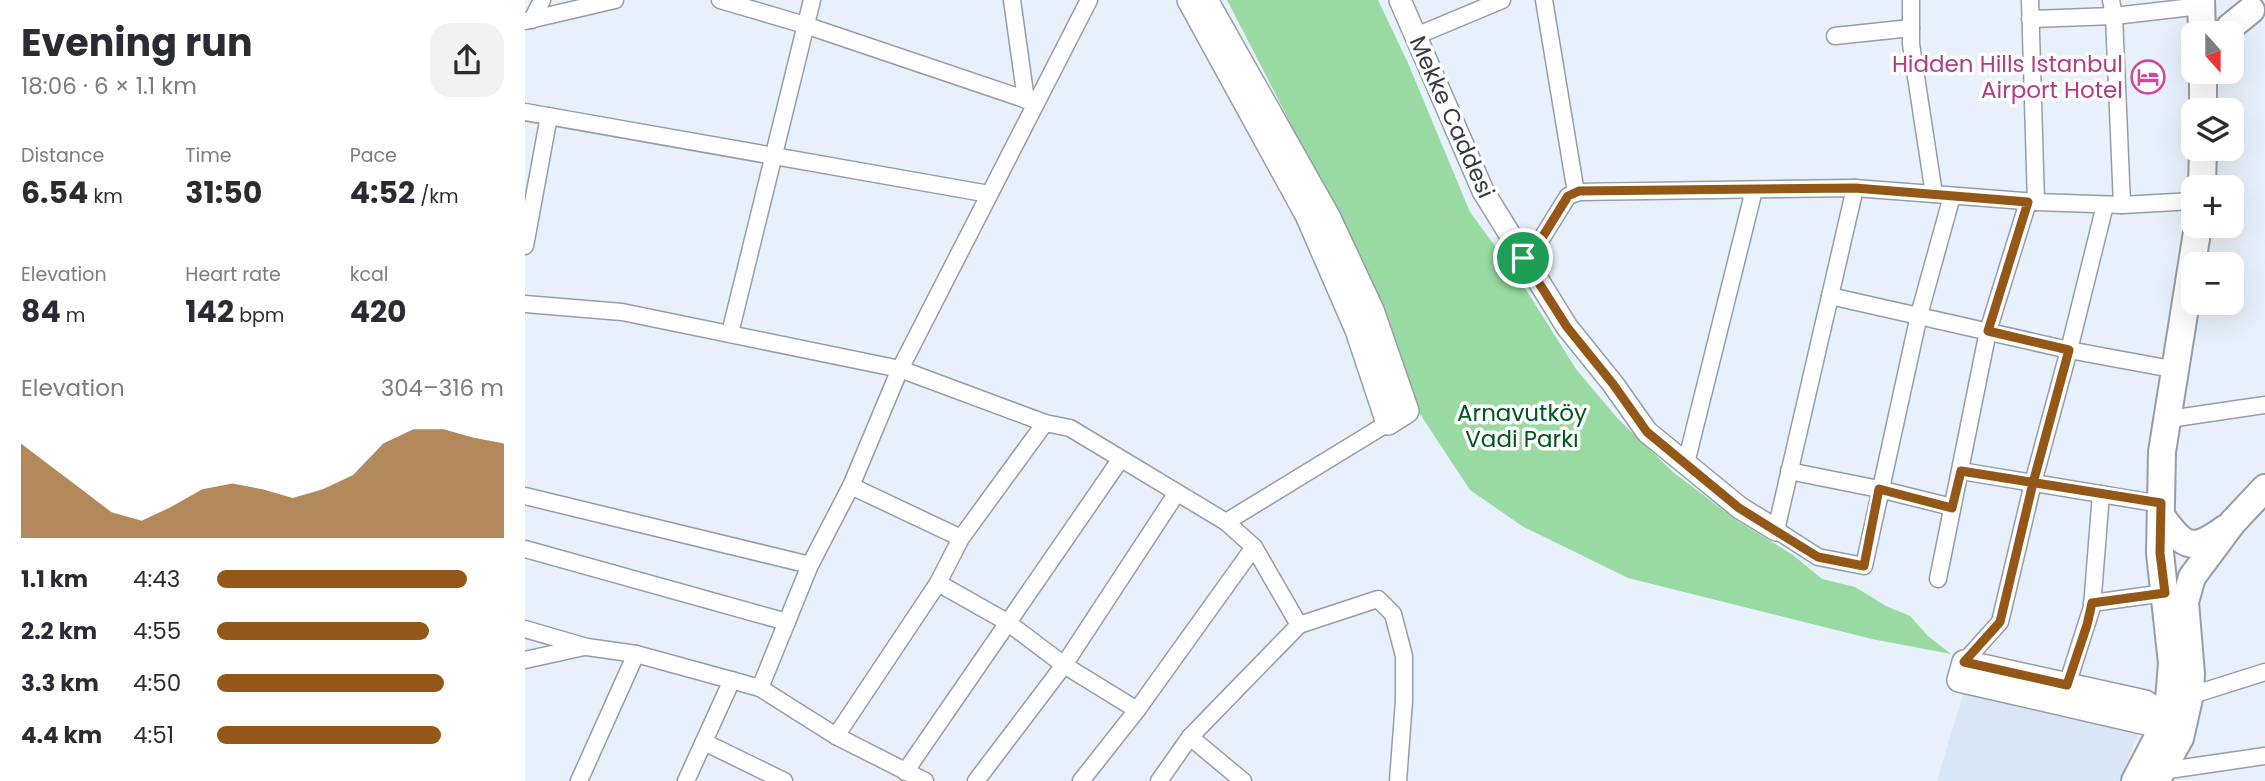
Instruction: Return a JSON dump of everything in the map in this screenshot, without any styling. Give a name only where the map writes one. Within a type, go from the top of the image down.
[{"type":"main road","points":[[1189,0],[1307,215],[1397,417]]},
{"type":"main road","points":[[1206,0],[1329,218],[1372,310],[1397,417]]},
{"type":"main road","points":[[2201,3],[2202,21]]},
{"type":"main road","points":[[2236,21],[2250,7]]},
{"type":"main road","points":[[2159,776],[2172,754],[2169,700],[2172,663],[2160,553],[2162,452],[2196,238]]},
{"type":"main road","points":[[2135,781],[2189,696],[2191,674],[2185,602],[2192,577],[2233,523],[2265,488]]},
{"type":"main road","points":[[2162,510],[2177,538],[2187,544],[2209,540],[2233,523]]},
{"type":"main road","points":[[1961,671],[2067,685],[2145,702],[2169,724]]},
{"type":"main road","points":[[1961,671],[2169,724]]},
{"type":"street","points":[[528,21],[542,0]]},
{"type":"street","points":[[528,21],[615,0]]},
{"type":"street","points":[[720,0],[805,25],[1031,101]]},
{"type":"street","points":[[730,333],[812,0]]},
{"type":"street","points":[[1012,0],[1031,101]]},
{"type":"street","points":[[760,688],[810,565],[851,486],[899,369],[989,194],[1031,101],[1089,0]]},
{"type":"street","name":"Mekke Caddesi","points":[[1400,0],[1483,191],[1567,327],[1647,432],[1739,508],[1818,557],[1864,566],[1879,489]]},
{"type":"street","points":[[1416,36],[1503,0]]},
{"type":"street","points":[[1544,0],[1576,193]]},
{"type":"street","points":[[1911,0],[1911,44],[1934,194]]},
{"type":"street","points":[[1938,579],[1988,331],[2032,202],[2030,0]]},
{"type":"street","points":[[2030,19],[2112,8],[2201,3]]},
{"type":"street","points":[[2112,8],[2122,205]]},
{"type":"street","points":[[1835,36],[1911,28]]},
{"type":"street","points":[[525,111],[989,194]]},
{"type":"street","points":[[525,246],[549,116]]},
{"type":"street","points":[[1523,258],[1540,241],[1568,196],[1576,193],[1855,188],[2032,202],[2122,205],[2181,202]]},
{"type":"street","points":[[1776,530],[1855,188]]},
{"type":"street","points":[[1686,463],[1754,190]]},
{"type":"street","points":[[1879,489],[1919,315],[1952,196]]},
{"type":"street","points":[[1961,671],[2000,622],[2105,205]]},
{"type":"street","points":[[1830,296],[2069,350],[2176,370]]},
{"type":"street","points":[[525,304],[622,312],[899,369],[1045,423],[1070,428],[1226,522],[1254,547],[1299,625]]},
{"type":"street","points":[[2169,419],[2265,405]]},
{"type":"street","points":[[1226,522],[1397,417]]},
{"type":"street","points":[[837,736],[938,583],[961,538],[1045,423]]},
{"type":"street","points":[[905,772],[1120,460]]},
{"type":"street","points":[[1789,471],[1879,489],[1952,508]]},
{"type":"street","points":[[1961,471],[2101,494],[2162,510]]},
{"type":"street","points":[[851,486],[961,538]]},
{"type":"street","points":[[976,781],[1064,665],[1176,494]]},
{"type":"street","points":[[2067,685],[2092,603],[2101,494]]},
{"type":"street","points":[[526,501],[810,565]]},
{"type":"street","points":[[1081,781],[1137,710],[1254,547]]},
{"type":"street","points":[[525,549],[787,622]]},
{"type":"street","points":[[938,583],[1007,622],[1064,665],[1137,710]]},
{"type":"street","points":[[2092,603],[2165,593]]},
{"type":"street","points":[[1159,781],[1190,737],[1299,625],[1378,599],[1393,614],[1404,656],[1404,701],[1398,781]]},
{"type":"street","points":[[525,629],[587,647],[636,654],[760,688],[837,736],[925,781]]},
{"type":"street","points":[[525,660],[587,647]]},
{"type":"street","points":[[579,781],[636,654]]},
{"type":"street","points":[[2189,696],[2265,672]]},
{"type":"street","points":[[686,781],[732,680]]},
{"type":"street","points":[[1190,737],[1243,781]]},
{"type":"street","points":[[704,742],[785,781]]},
{"type":"street","points":[[2159,776],[2265,756]]},
{"type":"shaded area","points":[[1964,691],[2138,735],[2119,781],[1937,781]]},
{"type":"green space","name":"Arnavutköy Vadi Parkı","points":[[1227,0],[1378,0],[1408,63],[1470,212],[1518,277],[1576,369],[1618,419],[1673,472],[1739,522],[1793,555],[1822,579],[1855,587],[1886,606],[1910,616],[1928,636],[1951,654],[1872,639],[1628,578],[1522,526],[1470,490],[1418,411],[1405,369],[1363,264]]},
{"type":"place","name":"Hidden Hills Istanbul Airport Hotel","points":[[2148,77]]},
{"type":"route","points":[[1523,258],[1540,241],[1568,196],[1579,191],[1855,188],[2028,202],[1988,331],[2069,350],[2033,483],[2000,622],[1964,662],[2067,685],[2092,603],[2165,593],[2160,553],[2161,503],[2101,494],[2033,483],[1961,471],[1952,508],[1879,489],[1864,566],[1818,557],[1739,508],[1647,432],[1567,327],[1523,258]]}]
